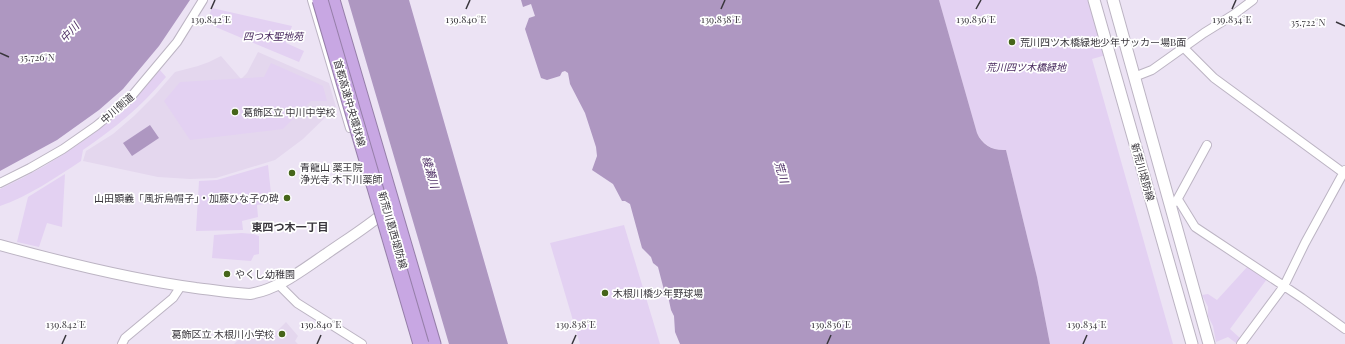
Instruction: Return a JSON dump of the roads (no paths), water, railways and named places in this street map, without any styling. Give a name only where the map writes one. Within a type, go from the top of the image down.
[{"type":"highway","name":"首都高速中央環状線","points":[[320,0],[421,344]]},
{"type":"highway","name":"首都高速中央環状線","points":[[332,0],[433,344]]},
{"type":"main road","name":"新荒川葛西堤防線","points":[[326,0],[427,344]]},
{"type":"main road","name":"新荒川堤防線","points":[[1094,0],[1192,344]]},
{"type":"main road","name":"新荒川堤防線","points":[[1113,0],[1134,77],[1173,202],[1209,344]]},
{"type":"street","name":"中川側道","points":[[0,183],[63,149],[96,126],[130,98],[177,42],[203,0]]},
{"type":"street","points":[[312,0],[413,344]]},
{"type":"street","points":[[1134,77],[1152,70],[1253,0]]},
{"type":"street","points":[[1184,48],[1214,78],[1344,172],[1304,243],[1284,286],[1241,344]]},
{"type":"street","points":[[1173,202],[1206,145]]},
{"type":"street","points":[[1173,202],[1179,201],[1195,227],[1284,286],[1345,329]]},
{"type":"street","points":[[0,245],[106,273],[181,286],[250,294],[279,285],[339,246],[387,210]]},
{"type":"street","points":[[279,285],[297,303],[362,344]]},
{"type":"street","points":[[122,344],[125,338],[173,298],[181,286]]},
{"type":"water","name":"中川","points":[[0,0],[190,0],[159,46],[123,89],[99,110],[57,140],[0,171]]},
{"type":"water","name":"綾瀬川","points":[[348,0],[409,0],[508,344],[449,344]]},
{"type":"water","name":"荒川","points":[[521,0],[939,0],[977,133],[982,141],[988,146],[1006,150],[1037,277],[1050,344],[680,344],[675,332],[674,316],[668,296],[665,294],[658,267],[653,263],[651,257],[642,248],[630,204],[622,201],[613,184],[592,170],[597,156],[596,147],[585,113],[570,84],[568,73],[565,71],[562,72],[560,76],[547,80],[541,78],[525,29],[529,18],[535,16],[531,4],[523,7]]},
{"type":"water","points":[[150,125],[159,138],[132,156],[123,143]]},
{"type":"place","name":"荒川四ツ木橋緑地少年サッカー場B面","points":[[1012,42]]},
{"type":"place","name":"葛飾区立 中川中学校","points":[[235,112]]},
{"type":"place","name":"青龍山 薬王院 浄光寺 木下川薬師","points":[[292,173]]},
{"type":"place","name":"山田顕義「風折烏帽子」・加藤ひな子の碑","points":[[287,198]]},
{"type":"place","name":"やくし幼稚園","points":[[227,274]]},
{"type":"place","name":"木根川橋少年野球場","points":[[605,293]]},
{"type":"place","name":"葛飾区立 木根川小学校","points":[[282,334]]},
{"type":"district","name":"東四つ木一丁目","points":[[290,226]]},
{"type":"park label","name":"四つ木聖地苑","points":[[273,36]]},
{"type":"park label","name":"荒川四ツ木橋緑地","points":[[1026,67]]}]
